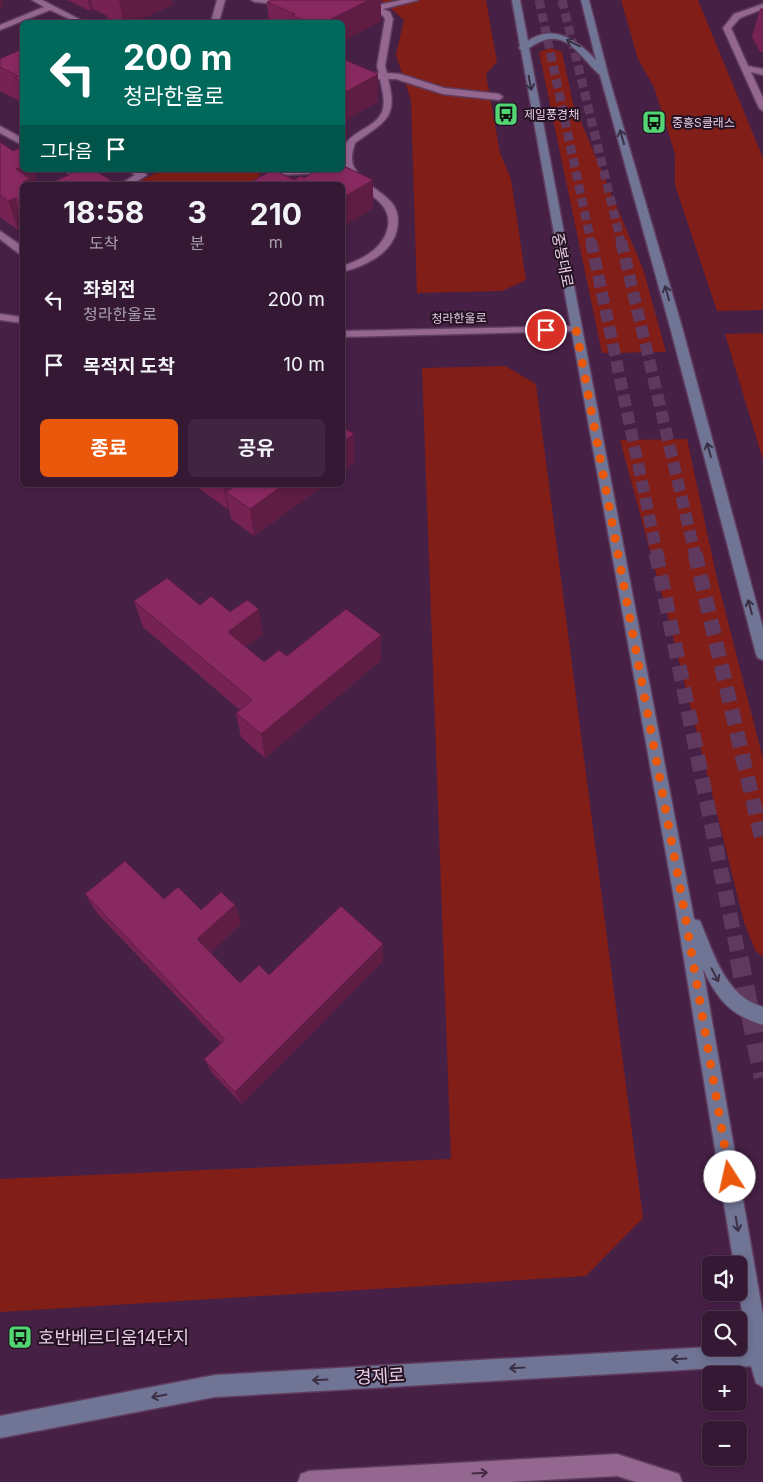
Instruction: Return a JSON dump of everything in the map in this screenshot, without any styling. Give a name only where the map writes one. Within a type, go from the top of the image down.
[{"type":"main road","name":"중봉대로","points":[[516,0],[523,48],[682,898],[761,1355],[763,1376]]},
{"type":"main road","points":[[585,0],[676,327],[763,654]]},
{"type":"main road","points":[[523,48],[538,37],[564,38],[581,47],[606,78]]},
{"type":"main road","points":[[682,898],[705,957],[718,982],[741,1007],[763,1016]]},
{"type":"main road","name":"경제로","points":[[0,1427],[215,1386],[761,1355]]},
{"type":"street","points":[[216,20],[221,0]]},
{"type":"street","points":[[255,0],[300,3]]},
{"type":"street","points":[[375,8],[414,0]]},
{"type":"street","points":[[0,19],[39,1],[77,20]]},
{"type":"street","points":[[345,269],[361,264],[383,247],[390,237],[394,215],[388,205],[346,169],[347,151],[351,142],[382,119],[386,111],[388,94],[383,76],[382,54],[389,19],[388,14],[375,8],[356,5]]},
{"type":"street","points":[[763,6],[734,18],[727,28],[763,108]]},
{"type":"street","points":[[26,20],[51,7]]},
{"type":"street","points":[[0,28],[20,22]]},
{"type":"street","points":[[745,68],[763,72]]},
{"type":"street","points":[[345,76],[397,76],[443,91],[499,97]]},
{"type":"street","points":[[0,129],[20,140]]},
{"type":"street","points":[[7,147],[20,142]]},
{"type":"street","points":[[72,172],[91,182]]},
{"type":"street","points":[[129,182],[142,175],[137,172]]},
{"type":"street","points":[[278,174],[300,172]]},
{"type":"street","points":[[0,234],[20,249]]},
{"type":"street","points":[[0,317],[20,320]]},
{"type":"street","name":"청라한울로","points":[[345,334],[576,329]]},
{"type":"street","points":[[309,1482],[617,1465],[671,1482]]},
{"type":"shaded area","points":[[381,0],[486,0],[497,62],[486,74],[500,153],[511,179],[526,280],[502,291],[417,293],[411,100],[396,55],[404,20]]},
{"type":"shaded area","points":[[621,0],[698,0],[763,158],[763,310],[717,311],[675,185],[675,154],[654,87],[638,59]]},
{"type":"shaded area","points":[[551,48],[562,52],[573,103],[643,269],[666,352],[602,353],[539,52]]},
{"type":"shaded area","points":[[158,172],[260,172],[256,182],[138,182]]},
{"type":"shaded area","points":[[763,333],[763,460],[725,334]]},
{"type":"shaded area","points":[[505,366],[536,384],[643,1218],[586,1276],[0,1312],[0,1179],[451,1159],[422,368]]},
{"type":"shaded area","points":[[687,439],[717,579],[763,759],[763,957],[755,950],[744,922],[669,621],[620,440]]},
{"type":"building","points":[[271,0],[369,0],[329,20],[303,20],[292,15],[295,14],[267,2]]},
{"type":"building","points":[[20,50],[20,81],[14,78],[18,76],[0,67],[0,59]]},
{"type":"building","points":[[345,60],[378,74],[345,92]]},
{"type":"building","points":[[0,142],[13,151],[20,148],[20,167],[16,169],[30,179],[20,182],[20,202],[15,198],[8,201],[0,195]]},
{"type":"building","points":[[345,166],[373,180],[345,196],[345,182],[251,182],[269,172],[279,172],[294,180],[301,176],[304,178],[314,172],[345,172]]},
{"type":"building","points":[[75,172],[97,172],[113,182],[53,182]]},
{"type":"building","points":[[345,429],[354,434],[345,440]]},
{"type":"building","points":[[233,487],[280,487],[250,509],[226,492]]},
{"type":"building","points":[[167,578],[200,605],[211,596],[230,612],[247,600],[259,609],[228,632],[264,662],[279,650],[287,656],[346,609],[381,635],[261,734],[236,713],[252,700],[134,601]]},
{"type":"building","points":[[125,861],[164,899],[178,887],[201,910],[221,892],[235,905],[197,939],[240,983],[259,965],[269,975],[341,906],[383,944],[235,1092],[204,1059],[225,1040],[85,894]]},
{"type":"tunnel","points":[[539,0],[591,242]]},
{"type":"tunnel","points":[[562,0],[621,242]]},
{"type":"tunnel","points":[[591,241],[657,554]]},
{"type":"tunnel","points":[[621,241],[695,554]]},
{"type":"tunnel","points":[[656,553],[739,959]]},
{"type":"tunnel","points":[[695,553],[763,844]]},
{"type":"tunnel","points":[[739,958],[763,1077]]},
{"type":"place","name":"제일풍경채","points":[[506,114]]},
{"type":"place","name":"중흥S클래스","points":[[654,122]]},
{"type":"place","name":"호반베르디움14단지","points":[[20,1337]]},
{"type":"route","points":[[546,330],[576,329],[682,898],[730,1177]]}]
